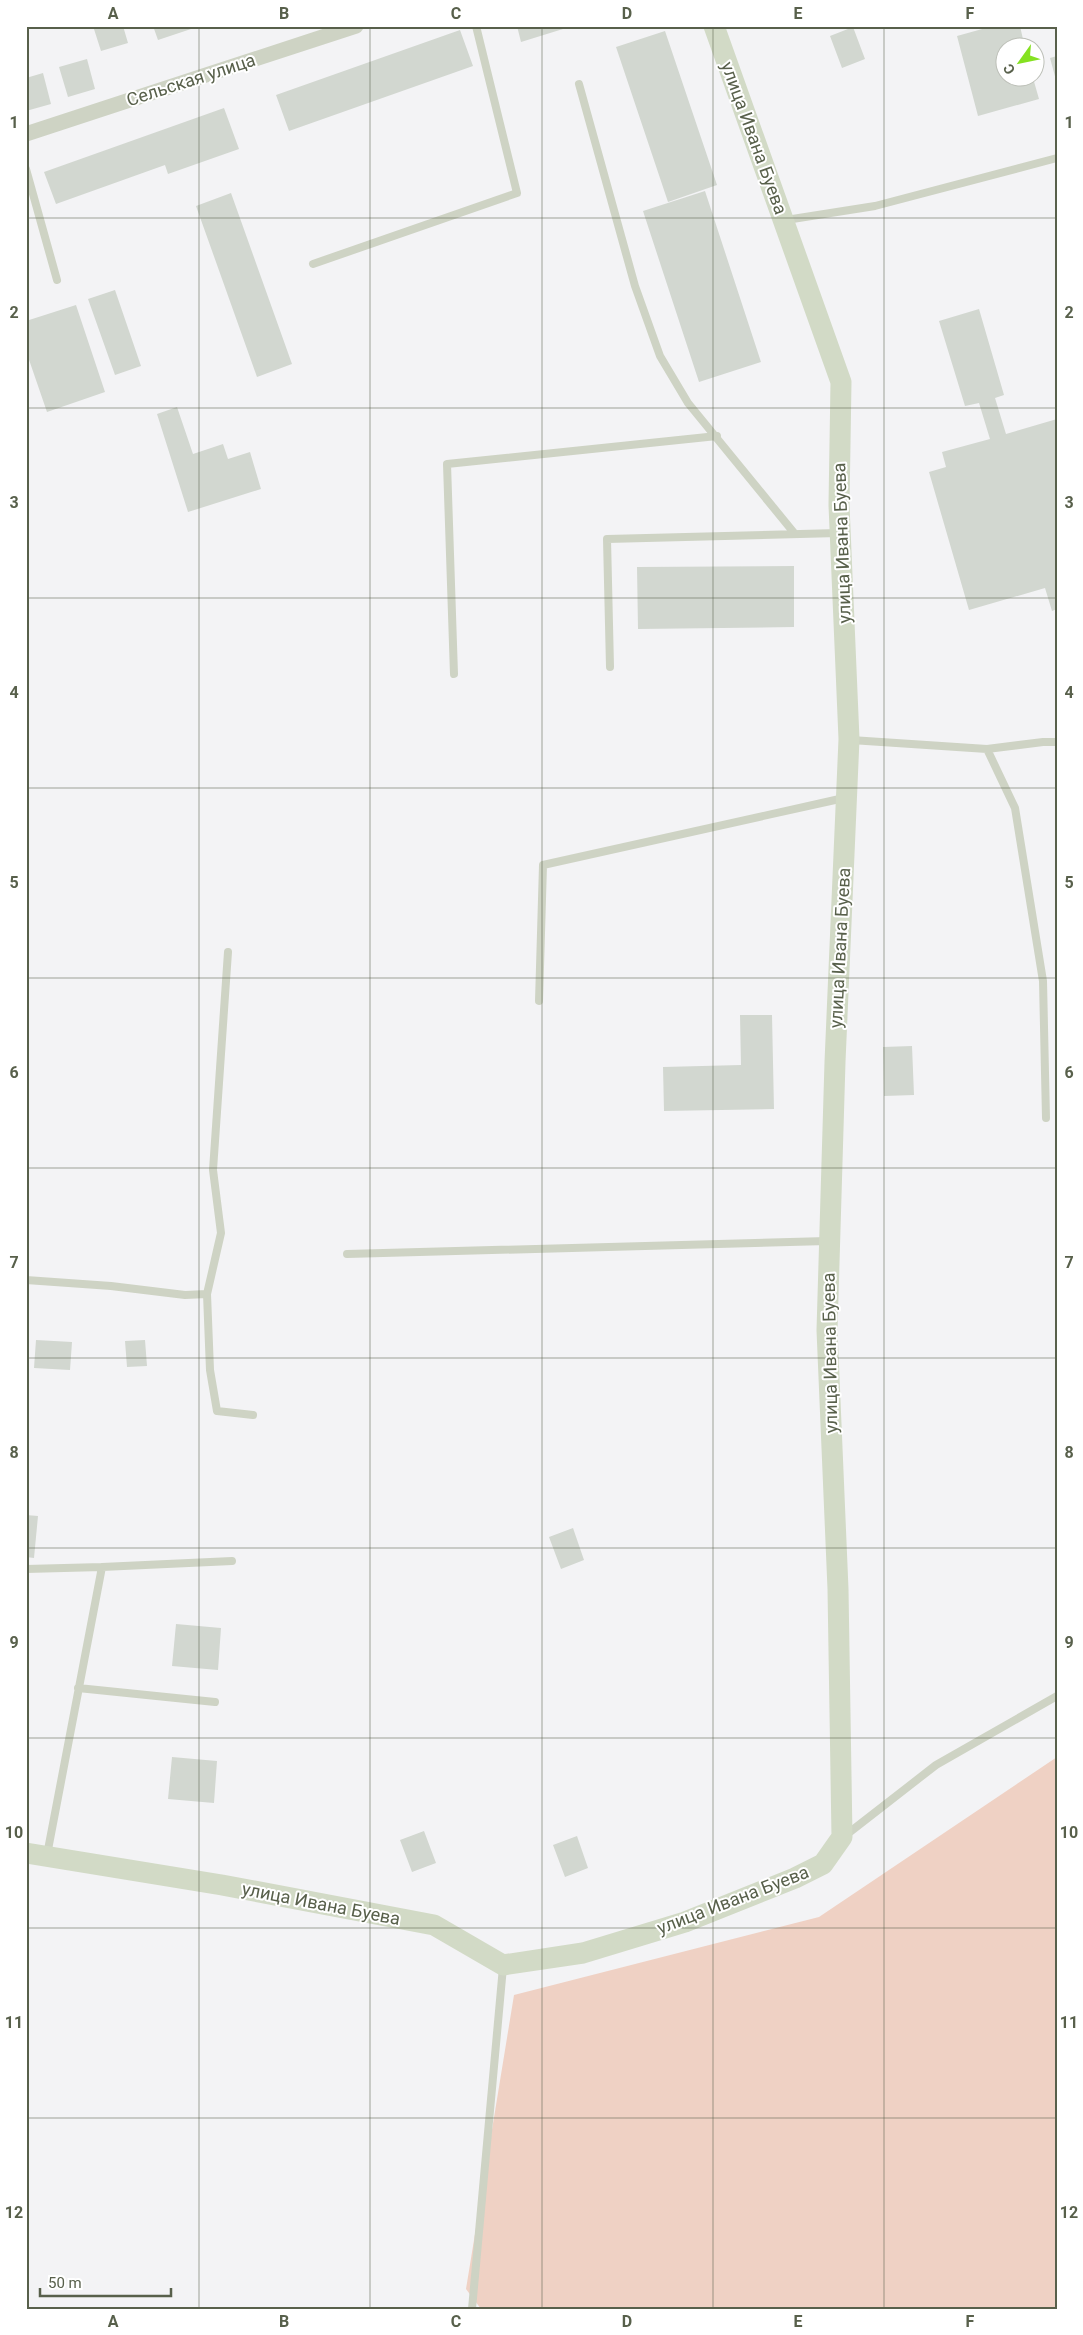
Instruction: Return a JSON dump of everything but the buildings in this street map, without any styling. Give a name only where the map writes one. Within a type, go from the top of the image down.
[{"type":"street","name":"Сельская улица","points":[[26,134],[356,26]]},
{"type":"street","name":"улица Ивана Буева","points":[[36,1855],[222,1885],[434,1925],[503,1965],[583,1953],[685,1922],[795,1878],[823,1864],[842,1837],[838,1589],[826,1330],[849,740],[840,533],[841,382],[714,26]]},
{"type":"lane","points":[[313,264],[517,193],[476,26]]},
{"type":"lane","points":[[579,84],[635,286],[660,356],[688,403],[717,436],[795,534]]},
{"type":"lane","points":[[783,220],[875,206],[1057,158]]},
{"type":"lane","points":[[26,169],[57,280]]},
{"type":"lane","points":[[454,674],[447,464],[717,436]]},
{"type":"lane","points":[[610,667],[607,539],[840,533]]},
{"type":"lane","points":[[849,740],[987,749],[1057,742]]},
{"type":"lane","points":[[987,749],[1014,808],[1041,972],[1046,1118]]},
{"type":"lane","points":[[539,1001],[543,864],[846,797]]},
{"type":"lane","points":[[228,952],[213,1170],[221,1233],[207,1294],[210,1370],[217,1411],[253,1415]]},
{"type":"lane","points":[[347,1254],[829,1241]]},
{"type":"lane","points":[[26,1280],[111,1286],[184,1295],[207,1294]]},
{"type":"lane","points":[[26,1569],[232,1561]]},
{"type":"lane","points":[[36,1855],[78,1688],[102,1567]]},
{"type":"lane","points":[[78,1688],[215,1702]]},
{"type":"lane","points":[[842,1837],[936,1765],[1057,1696]]},
{"type":"lane","points":[[472,2309],[503,1965]]},
{"type":"shaded area","points":[[1057,1757],[1057,2309],[481,2309],[466,2289],[514,1995],[819,1917]]}]
